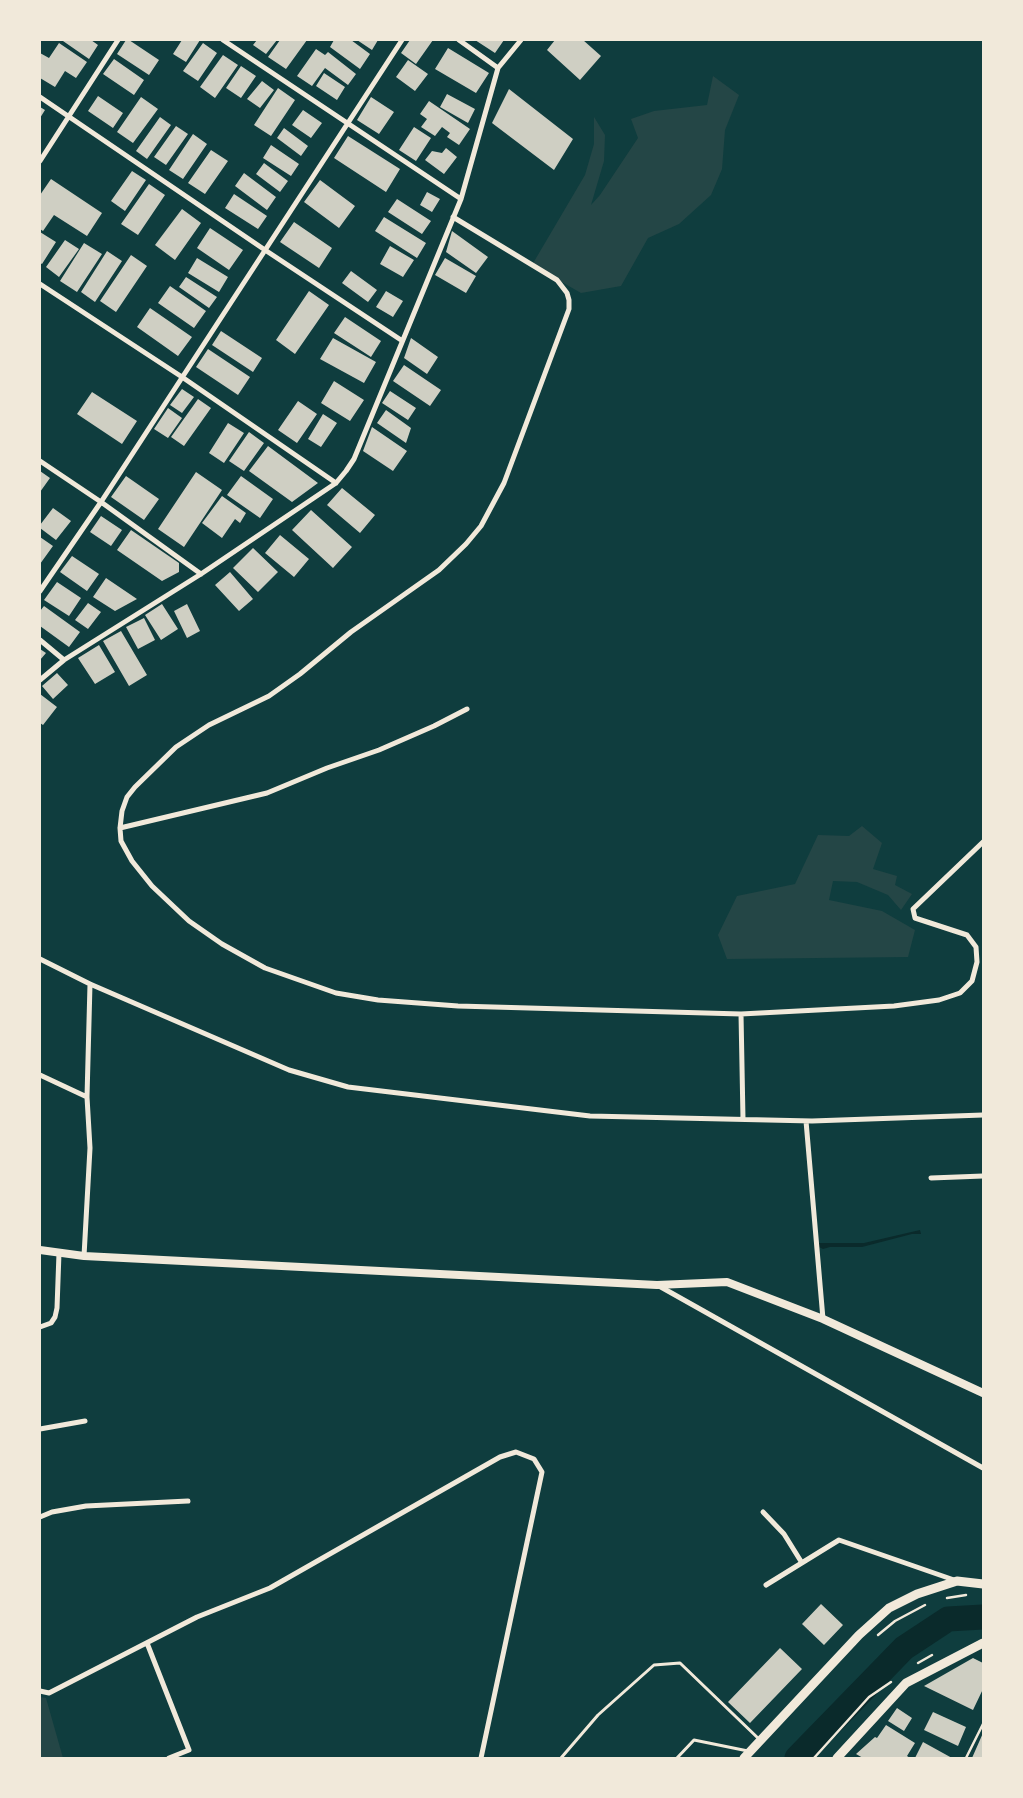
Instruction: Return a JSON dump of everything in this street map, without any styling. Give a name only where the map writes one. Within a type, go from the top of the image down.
[{"type":"main road","points":[[747,1755],[858,1635],[889,1608],[917,1594],[957,1581],[983,1584]]},
{"type":"main road","points":[[837,1758],[906,1683],[983,1643]]},
{"type":"street","points":[[40,161],[118,40]]},
{"type":"street","points":[[223,40],[461,199]]},
{"type":"street","points":[[40,591],[101,502],[402,40]]},
{"type":"street","points":[[459,40],[498,68]]},
{"type":"street","points":[[40,680],[64,660],[201,574],[336,483],[354,459],[401,340],[454,217],[461,199],[498,68],[521,40]]},
{"type":"street","points":[[40,97],[401,340]]},
{"type":"street","points":[[454,217],[557,280],[567,293],[569,309],[504,483],[494,504],[476,532],[438,570],[351,632],[300,674],[269,696],[209,725],[176,747],[127,798],[122,812],[121,841],[132,861],[152,886],[189,921],[222,944],[265,968],[336,993],[378,1000],[458,1006],[741,1014],[894,1006],[939,1000],[960,993],[972,981],[977,962],[976,947],[967,935],[915,918],[913,910],[983,842]]},
{"type":"street","points":[[40,284],[182,377],[336,483]]},
{"type":"street","points":[[40,461],[201,574]]},
{"type":"street","points":[[40,640],[64,660]]},
{"type":"street","points":[[120,828],[267,793],[327,768],[388,746],[467,709]]},
{"type":"street","points":[[40,958],[90,984],[289,1070],[348,1087],[590,1116],[806,1121],[983,1115]]},
{"type":"street","points":[[84,1256],[90,1148],[87,1097],[90,984]]},
{"type":"street","points":[[741,1014],[743,1119]]},
{"type":"street","points":[[40,1075],[87,1097]]},
{"type":"street","points":[[806,1121],[823,1319]]},
{"type":"street","points":[[931,1178],[983,1176]]},
{"type":"street","points":[[40,1250],[84,1256],[657,1285],[727,1282],[823,1319],[983,1393]]},
{"type":"street","points":[[40,1327],[51,1323],[55,1318],[59,1252]]},
{"type":"street","points":[[657,1285],[983,1468]]},
{"type":"street","points":[[40,1429],[85,1421]]},
{"type":"street","points":[[40,1691],[50,1693],[197,1617],[270,1588],[500,1457],[516,1452],[534,1458],[542,1472],[481,1758]]},
{"type":"street","points":[[40,1516],[86,1506],[188,1501]]},
{"type":"street","points":[[763,1512],[784,1534],[802,1563]]},
{"type":"street","points":[[766,1585],[839,1540],[957,1581]]},
{"type":"street","points":[[147,1643],[188,1750],[169,1758]]},
{"type":"lane","points":[[561,1758],[598,1715],[654,1665],[680,1663],[760,1741]]},
{"type":"lane","points":[[677,1758],[694,1740],[747,1755]]},
{"type":"path","points":[[942,1598],[970,1594]]},
{"type":"path","points":[[872,1640],[895,1621],[927,1604]]},
{"type":"path","points":[[966,1758],[983,1724]]},
{"type":"shaded area","points":[[713,76],[739,95],[725,130],[722,169],[711,195],[679,224],[648,238],[621,286],[581,293],[532,265],[585,175],[594,144],[594,117],[605,135],[604,161],[591,205],[600,195],[638,138],[631,119],[654,111],[707,105]]},
{"type":"shaded area","points":[[862,826],[882,843],[873,869],[897,876],[895,885],[912,894],[901,910],[888,895],[857,882],[833,881],[829,900],[882,911],[915,930],[908,957],[727,959],[718,935],[737,896],[795,884],[818,835],[849,836]]},
{"type":"shaded area","points":[[920,1230],[921,1234],[912,1234],[862,1247],[830,1247],[823,1249],[819,1247],[818,1243],[864,1243]]},
{"type":"shaded area","points":[[40,1697],[46,1698],[63,1758],[40,1758]]},
{"type":"building","points":[[64,40],[91,40],[98,45],[89,59]]},
{"type":"building","points":[[126,40],[129,40],[159,60],[149,75],[117,54]]},
{"type":"building","points":[[182,40],[200,40],[186,62],[173,54]]},
{"type":"building","points":[[257,40],[277,40],[266,54],[253,45]]},
{"type":"building","points":[[280,40],[307,40],[286,69],[268,57]]},
{"type":"building","points":[[334,40],[351,40],[370,54],[360,69],[330,47]]},
{"type":"building","points":[[357,40],[378,40],[372,50]]},
{"type":"building","points":[[410,40],[433,40],[416,64],[401,53]]},
{"type":"building","points":[[475,40],[504,40],[495,53]]},
{"type":"building","points":[[555,40],[583,40],[601,56],[580,80],[547,50]]},
{"type":"building","points":[[59,43],[87,62],[76,78],[65,71],[55,87],[40,78],[40,53],[49,58]]},
{"type":"building","points":[[203,43],[217,53],[198,81],[183,71]]},
{"type":"building","points":[[448,48],[489,73],[476,93],[435,69]]},
{"type":"building","points":[[316,49],[325,55],[328,52],[356,74],[348,85],[325,68],[312,86],[297,76]]},
{"type":"building","points":[[223,55],[238,65],[215,98],[200,87]]},
{"type":"building","points":[[114,59],[144,80],[134,95],[103,74]]},
{"type":"building","points":[[408,60],[428,74],[415,91],[396,77]]},
{"type":"building","points":[[241,66],[256,76],[241,98],[226,88]]},
{"type":"building","points":[[324,73],[345,87],[337,100],[316,86]]},
{"type":"building","points":[[262,81],[274,90],[260,108],[247,99]]},
{"type":"building","points":[[278,88],[295,100],[271,136],[254,125]]},
{"type":"building","points":[[509,89],[573,139],[554,170],[492,123]]},
{"type":"building","points":[[447,94],[475,109],[468,123],[440,107]]},
{"type":"building","points":[[98,96],[123,113],[113,128],[88,111]]},
{"type":"building","points":[[141,97],[158,109],[133,143],[117,132]]},
{"type":"building","points":[[371,97],[394,112],[379,134],[357,120]]},
{"type":"building","points":[[429,101],[470,129],[459,145],[447,137],[450,133],[442,127],[435,136],[421,127],[427,119],[420,114]]},
{"type":"building","points":[[40,107],[45,110],[40,118]]},
{"type":"building","points":[[303,110],[322,123],[311,138],[292,125]]},
{"type":"building","points":[[160,117],[171,125],[147,159],[136,151]]},
{"type":"building","points":[[176,126],[188,134],[166,165],[154,157]]},
{"type":"building","points":[[414,127],[431,138],[416,161],[399,150]]},
{"type":"building","points":[[284,128],[308,146],[301,156],[277,138]]},
{"type":"building","points":[[193,134],[207,144],[183,179],[169,170]]},
{"type":"building","points":[[348,136],[400,169],[386,192],[334,158]]},
{"type":"building","points":[[271,145],[299,164],[291,176],[263,158]]},
{"type":"building","points":[[446,148],[457,157],[444,174],[425,160],[432,151],[442,153]]},
{"type":"building","points":[[211,150],[228,161],[205,194],[188,183]]},
{"type":"building","points":[[264,163],[288,181],[280,192],[256,174]]},
{"type":"building","points":[[132,171],[146,180],[125,211],[111,201]]},
{"type":"building","points":[[244,173],[276,197],[267,210],[235,186]]},
{"type":"building","points":[[51,179],[102,213],[87,236],[54,215],[43,231],[40,229],[40,195]]},
{"type":"building","points":[[320,180],[355,206],[339,228],[304,202]]},
{"type":"building","points":[[149,184],[165,195],[138,235],[121,224]]},
{"type":"building","points":[[427,192],[440,199],[432,212],[420,205]]},
{"type":"building","points":[[234,194],[267,216],[258,229],[225,208]]},
{"type":"building","points":[[397,199],[431,221],[422,234],[388,212]]},
{"type":"building","points":[[182,209],[201,223],[175,260],[155,245]]},
{"type":"building","points":[[384,217],[426,243],[417,258],[375,231]]},
{"type":"building","points":[[294,222],[332,248],[319,268],[280,242]]},
{"type":"building","points":[[210,228],[243,250],[229,270],[197,248]]},
{"type":"building","points":[[452,231],[488,257],[476,273],[446,252]]},
{"type":"building","points":[[40,232],[56,242],[42,264],[40,263]]},
{"type":"building","points":[[65,240],[79,249],[59,277],[46,267]]},
{"type":"building","points":[[84,243],[102,254],[77,292],[60,281]]},
{"type":"building","points":[[390,246],[414,260],[403,277],[380,264]]},
{"type":"building","points":[[107,251],[122,261],[95,302],[81,292]]},
{"type":"building","points":[[131,255],[147,266],[116,312],[100,301]]},
{"type":"building","points":[[197,258],[228,277],[219,292],[188,273]]},
{"type":"building","points":[[445,258],[476,276],[466,293],[435,275]]},
{"type":"building","points":[[351,271],[377,290],[368,302],[342,283]]},
{"type":"building","points":[[186,277],[217,297],[209,308],[179,287]]},
{"type":"building","points":[[170,286],[206,311],[194,328],[158,303]]},
{"type":"building","points":[[309,291],[329,305],[295,354],[276,340]]},
{"type":"building","points":[[386,291],[403,301],[393,317],[376,307]]},
{"type":"building","points":[[150,308],[192,337],[178,356],[137,327]]},
{"type":"building","points":[[345,317],[381,341],[371,357],[334,333]]},
{"type":"building","points":[[221,331],[262,358],[253,372],[212,345]]},
{"type":"building","points":[[333,338],[376,362],[364,383],[320,359]]},
{"type":"building","points":[[411,338],[438,357],[427,374],[404,358]]},
{"type":"building","points":[[208,349],[250,377],[238,395],[196,367]]},
{"type":"building","points":[[404,365],[441,390],[430,406],[393,381]]},
{"type":"building","points":[[334,381],[364,400],[350,421],[321,403]]},
{"type":"building","points":[[182,389],[194,397],[182,413],[170,405]]},
{"type":"building","points":[[390,391],[416,408],[408,420],[382,403]]},
{"type":"building","points":[[92,392],[137,421],[122,444],[77,414]]},
{"type":"building","points":[[198,399],[211,408],[184,446],[171,437]]},
{"type":"building","points":[[298,401],[317,414],[297,443],[278,430]]},
{"type":"building","points":[[168,408],[182,418],[168,438],[154,429]]},
{"type":"building","points":[[386,410],[411,428],[406,443],[377,423]]},
{"type":"building","points":[[323,414],[337,423],[321,447],[308,439]]},
{"type":"building","points":[[228,423],[244,433],[224,463],[209,453]]},
{"type":"building","points":[[372,427],[407,451],[393,471],[363,451]]},
{"type":"building","points":[[249,432],[264,443],[244,471],[229,461]]},
{"type":"building","points":[[268,446],[318,483],[292,502],[249,471]]},
{"type":"building","points":[[40,471],[50,478],[40,492]]},
{"type":"building","points":[[196,472],[222,490],[184,547],[158,529]]},
{"type":"building","points":[[126,476],[159,499],[144,520],[111,497]]},
{"type":"building","points":[[241,476],[273,499],[260,518],[227,495]]},
{"type":"building","points":[[342,488],[375,515],[360,533],[327,505]]},
{"type":"building","points":[[222,496],[246,513],[240,523],[235,519],[222,538],[202,523]]},
{"type":"building","points":[[53,508],[71,521],[56,540],[40,528],[40,525]]},
{"type":"building","points":[[311,510],[352,547],[333,568],[292,530]]},
{"type":"building","points":[[101,516],[122,530],[111,546],[90,532]]},
{"type":"building","points":[[131,530],[179,563],[179,572],[162,581],[117,550]]},
{"type":"building","points":[[280,535],[309,559],[294,577],[265,553]]},
{"type":"building","points":[[40,537],[53,546],[40,564]]},
{"type":"building","points":[[253,548],[278,572],[258,592],[233,568]]},
{"type":"building","points":[[72,556],[99,574],[87,591],[60,572]]},
{"type":"building","points":[[230,572],[253,599],[239,611],[215,585]]},
{"type":"building","points":[[106,578],[137,599],[115,611],[93,597]]},
{"type":"building","points":[[57,582],[81,598],[69,616],[44,600]]},
{"type":"building","points":[[88,603],[101,612],[88,629],[75,620]]},
{"type":"building","points":[[162,604],[178,629],[161,640],[145,615]]},
{"type":"building","points":[[187,604],[200,631],[187,638],[174,611]]},
{"type":"building","points":[[44,606],[80,632],[69,647],[40,626],[40,611]]},
{"type":"building","points":[[144,618],[155,640],[138,649],[126,627]]},
{"type":"building","points":[[121,631],[147,675],[129,686],[103,641]]},
{"type":"building","points":[[99,645],[115,672],[95,684],[78,658]]},
{"type":"building","points":[[40,649],[46,653],[40,660]]},
{"type":"building","points":[[57,673],[68,685],[53,699],[42,686]]},
{"type":"building","points":[[40,694],[57,707],[43,725],[40,723]]},
{"type":"building","points":[[821,1604],[843,1625],[824,1645],[802,1624]]},
{"type":"building","points":[[780,1648],[802,1669],[750,1723],[728,1702]]},
{"type":"building","points":[[973,1658],[983,1663],[983,1689],[973,1710],[924,1686]]},
{"type":"building","points":[[897,1708],[912,1718],[904,1731],[888,1721]]},
{"type":"building","points":[[933,1712],[966,1727],[958,1746],[924,1730]]},
{"type":"building","points":[[886,1725],[915,1743],[907,1756],[910,1758],[863,1758],[856,1754],[875,1737],[877,1738]]},
{"type":"building","points":[[983,1733],[983,1758],[972,1758]]},
{"type":"building","points":[[923,1742],[952,1758],[915,1758]]},
{"type":"waterway","points":[[797,1758],[904,1648],[948,1619],[983,1617]]}]
